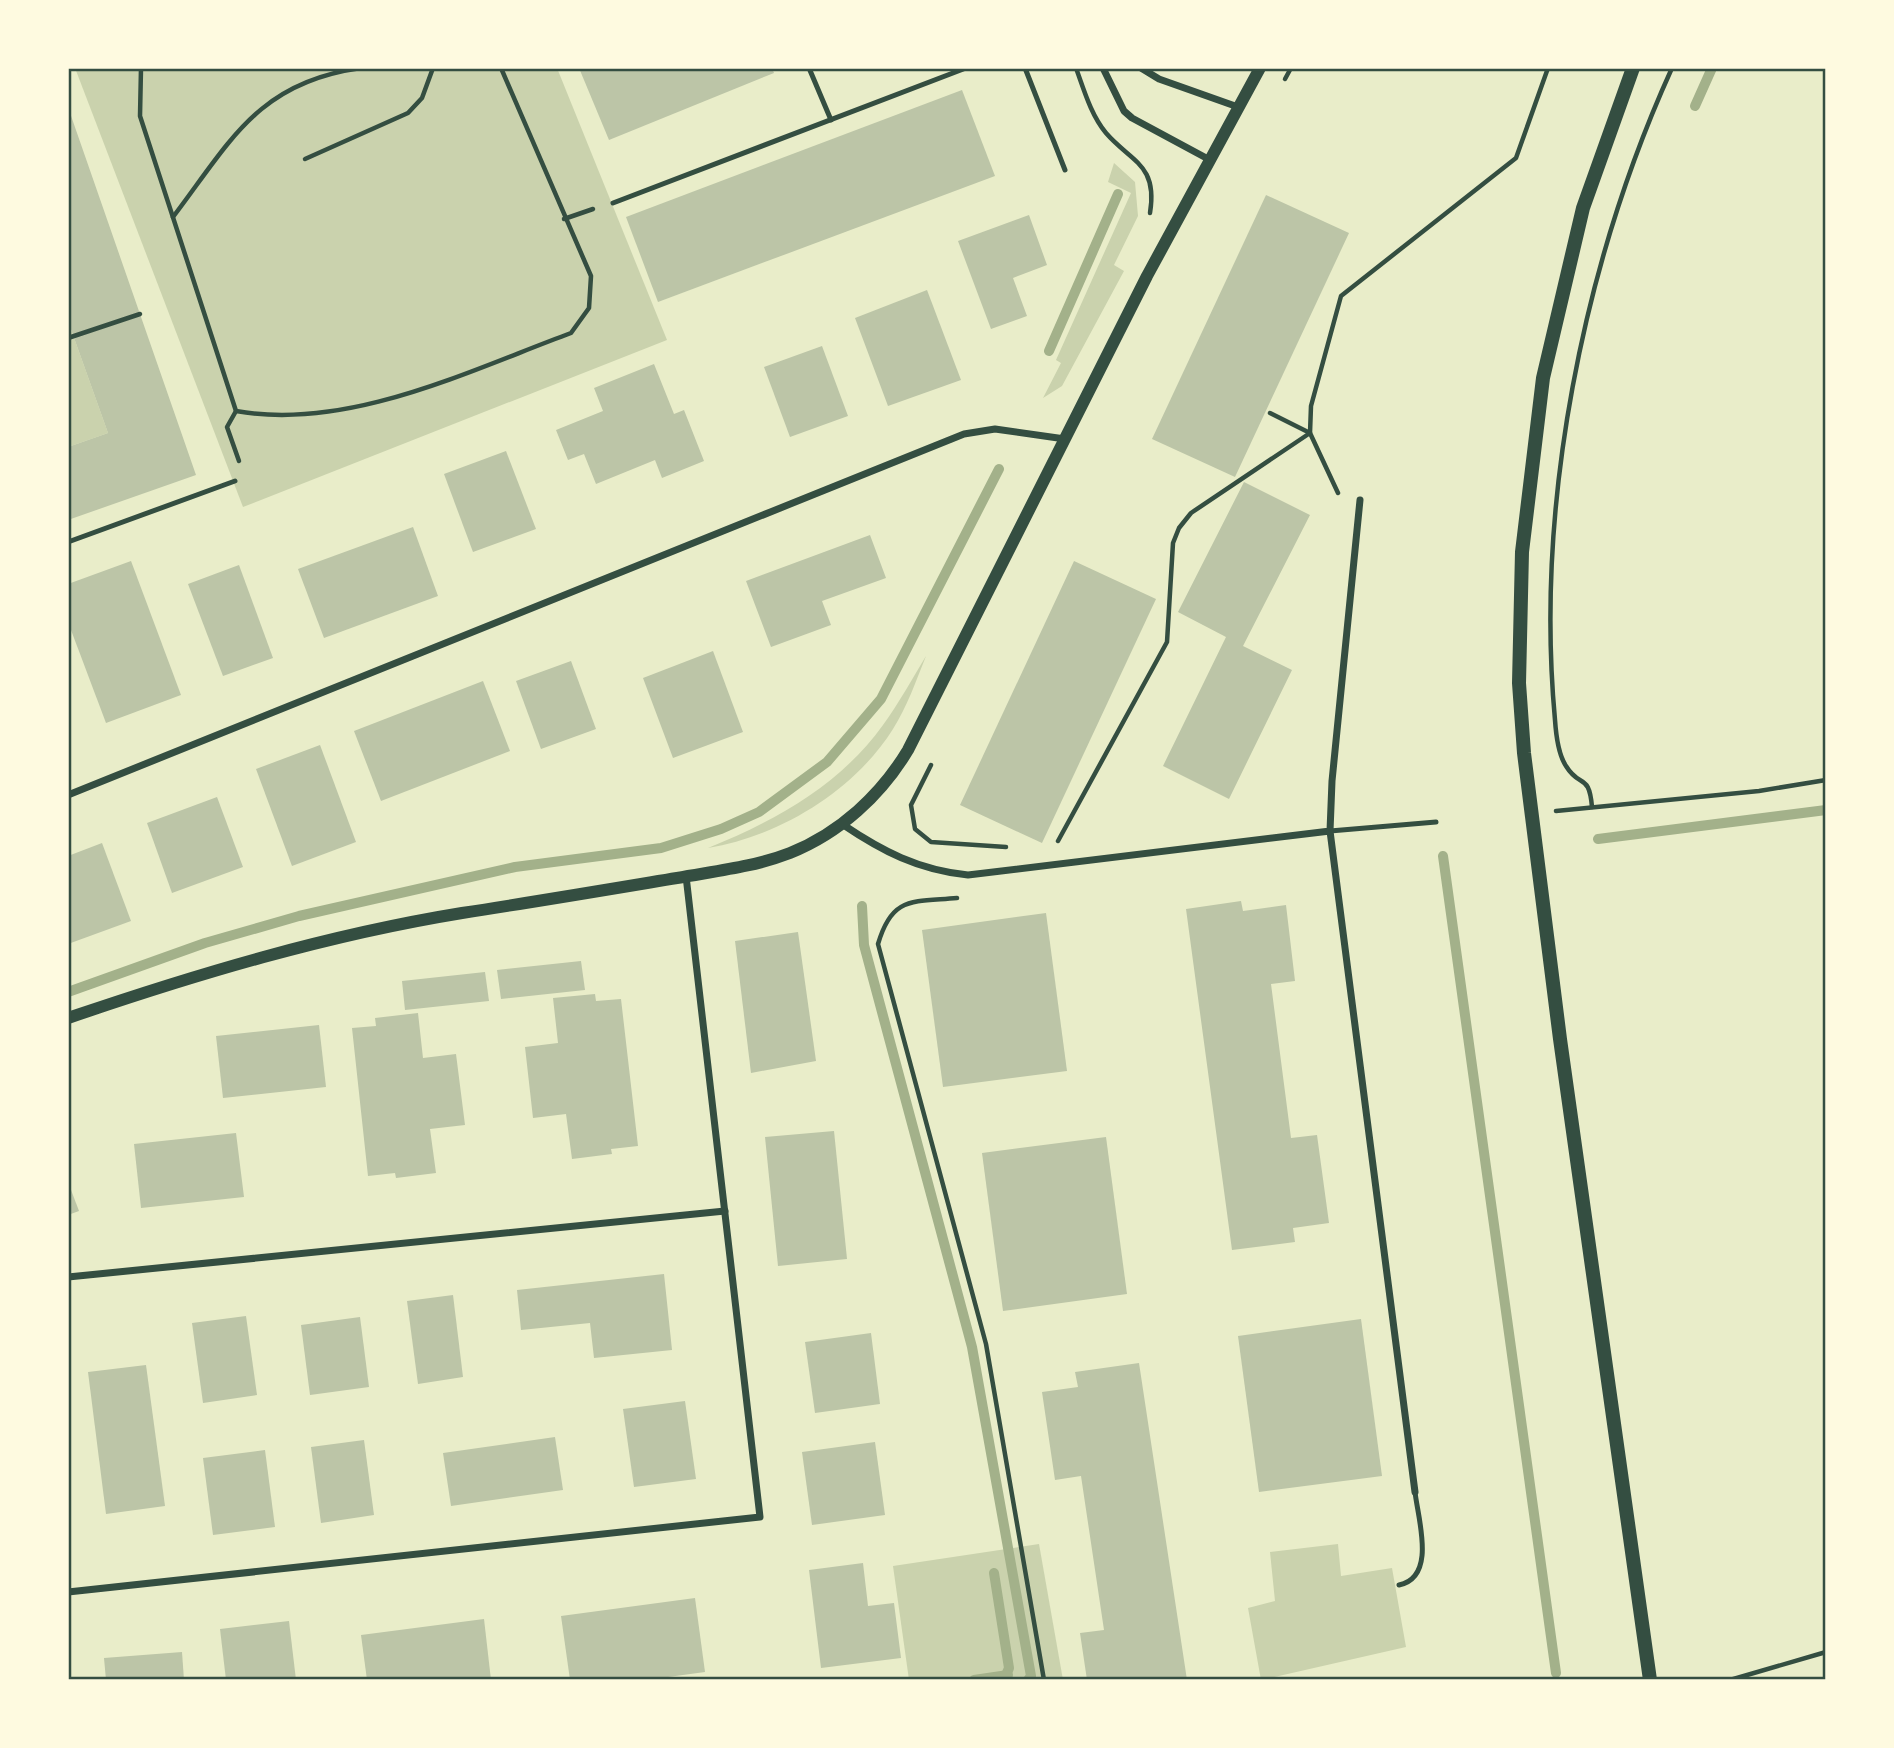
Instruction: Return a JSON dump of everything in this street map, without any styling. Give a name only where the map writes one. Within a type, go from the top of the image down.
[{"type":"main road","points":[[1633,68],[1603,146],[1572,250],[1536,421],[1522,552],[1519,639],[1521,719],[1532,813],[1570,1112],[1650,1680]]},
{"type":"street","points":[[1103,68],[1124,111],[1132,118],[1210,160]]},
{"type":"street","points":[[1141,68],[1179,87],[1238,107]]},
{"type":"street","points":[[68,1018],[215,970],[335,938],[779,857],[812,843],[842,824],[884,785],[908,750],[1147,276],[1260,68]]},
{"type":"street","points":[[68,795],[964,434],[995,429],[1065,439]]},
{"type":"street","points":[[1360,500],[1333,768],[1330,831],[1415,1492]]},
{"type":"street","points":[[842,824],[901,859],[940,872],[982,875],[1330,831]]},
{"type":"street","points":[[68,1592],[760,1517],[686,876]]},
{"type":"street","points":[[68,1277],[725,1211]]},
{"type":"lane","points":[[809,68],[831,120]]},
{"type":"lane","points":[[613,203],[966,68]]},
{"type":"lane","points":[[1025,68],[1065,170]]},
{"type":"lane","points":[[68,542],[235,481]]},
{"type":"lane","points":[[1330,831],[1436,822]]},
{"type":"lane","points":[[1399,1585],[1414,1577],[1422,1560],[1415,1492]]},
{"type":"path","points":[[141,68],[140,116],[236,411],[227,427],[245,477],[235,481]]},
{"type":"path","points":[[173,218],[251,116],[289,89],[332,72],[360,68]]},
{"type":"path","points":[[410,68],[421,68]]},
{"type":"path","points":[[305,159],[416,108],[433,68]]},
{"type":"path","points":[[236,411],[270,417],[384,402],[571,333],[589,308],[592,276],[564,219],[501,68]]},
{"type":"path","points":[[1360,500],[1339,497],[1310,433],[1311,407],[1341,296],[1516,158],[1548,68]]},
{"type":"path","points":[[1592,807],[1591,788],[1586,782],[1572,775],[1564,764],[1555,723],[1551,599],[1559,492],[1569,413],[1598,283],[1644,132],[1672,68]]},
{"type":"path","points":[[564,219],[613,203]]},
{"type":"path","points":[[68,338],[140,314]]},
{"type":"path","points":[[1270,413],[1310,433]]},
{"type":"path","points":[[1045,867],[1167,642],[1173,543],[1179,528],[1191,513],[1310,433]]},
{"type":"path","points":[[1532,813],[1759,791],[1826,780]]},
{"type":"path","points":[[966,897],[904,902],[885,919],[878,944],[986,1344],[1044,1680]]},
{"type":"path","points":[[1730,1680],[1826,1652]]},
{"type":"green space","points":[[75,68],[557,68],[667,340],[243,507]]},
{"type":"green space","points":[[1114,163],[1135,182],[1138,216],[1114,265],[1124,271],[1062,386],[1043,398],[1061,363],[1056,360],[1131,193],[1108,182]]},
{"type":"green space","points":[[68,321],[108,433],[68,447]]},
{"type":"green space","points":[[926,656],[898,721],[858,772],[836,791],[788,821],[762,833],[708,848],[781,813],[847,766],[883,725]]},
{"type":"green space","points":[[1039,1544],[1063,1680],[909,1680],[893,1566]]},
{"type":"green space","points":[[1338,1544],[1341,1576],[1392,1568],[1406,1647],[1261,1680],[1248,1608],[1275,1601],[1270,1552]]},
{"type":"building","points":[[579,68],[772,68],[774,73],[609,140]]},
{"type":"building","points":[[962,90],[995,176],[658,302],[626,217]]},
{"type":"building","points":[[69,110],[196,475],[68,520],[68,447],[108,433],[68,321]]},
{"type":"building","points":[[1266,195],[1349,233],[1235,477],[1152,439]]},
{"type":"building","points":[[1029,215],[1047,265],[1013,278],[1027,316],[991,329],[958,241]]},
{"type":"building","points":[[927,290],[961,380],[888,406],[855,318]]},
{"type":"building","points":[[822,346],[848,416],[790,437],[764,367]]},
{"type":"building","points":[[654,364],[674,414],[684,410],[704,461],[662,478],[655,460],[596,484],[584,454],[568,460],[556,430],[603,411],[594,388]]},
{"type":"building","points":[[506,451],[536,529],[473,552],[444,474]]},
{"type":"building","points":[[1244,482],[1310,515],[1243,646],[1292,670],[1229,799],[1163,766],[1226,637],[1178,612]]},
{"type":"building","points":[[413,527],[438,596],[324,638],[298,569]]},
{"type":"building","points":[[870,535],[886,578],[822,601],[831,625],[771,647],[746,581]]},
{"type":"building","points":[[131,561],[181,695],[106,723],[68,622],[68,584]]},
{"type":"building","points":[[1074,561],[1156,599],[1042,843],[960,805]]},
{"type":"building","points":[[239,565],[273,658],[223,676],[188,584]]},
{"type":"building","points":[[713,651],[743,732],[673,758],[643,678]]},
{"type":"building","points":[[571,661],[596,729],[541,749],[516,681]]},
{"type":"building","points":[[483,681],[510,751],[381,801],[354,731]]},
{"type":"building","points":[[320,745],[356,842],[292,866],[256,769]]},
{"type":"building","points":[[217,797],[243,867],[172,893],[147,823]]},
{"type":"building","points":[[102,843],[131,921],[68,944],[68,856]]},
{"type":"building","points":[[1241,901],[1243,911],[1286,905],[1295,981],[1271,984],[1291,1138],[1317,1135],[1329,1223],[1293,1228],[1295,1242],[1232,1250],[1186,909]]},
{"type":"building","points":[[1046,913],[1067,1071],[943,1087],[922,930]]},
{"type":"building","points":[[798,932],[816,1061],[751,1073],[735,941]]},
{"type":"building","points":[[581,961],[585,990],[501,999],[497,970]]},
{"type":"building","points":[[485,972],[489,1001],[405,1010],[402,981]]},
{"type":"building","points":[[595,994],[596,1001],[621,999],[638,1146],[611,1149],[612,1154],[572,1159],[566,1114],[533,1118],[525,1047],[558,1043],[553,998]]},
{"type":"building","points":[[418,1013],[423,1058],[456,1054],[465,1125],[430,1129],[436,1173],[396,1178],[395,1173],[368,1176],[352,1028],[376,1026],[375,1018]]},
{"type":"building","points":[[319,1025],[326,1087],[223,1098],[216,1036]]},
{"type":"building","points":[[834,1131],[847,1259],[778,1266],[765,1137]]},
{"type":"building","points":[[236,1133],[244,1197],[141,1208],[134,1144]]},
{"type":"building","points":[[1106,1137],[1127,1294],[1003,1311],[982,1153]]},
{"type":"building","points":[[68,1182],[79,1211],[68,1215]]},
{"type":"building","points":[[664,1274],[672,1350],[594,1358],[590,1323],[521,1330],[517,1290]]},
{"type":"building","points":[[453,1295],[463,1377],[418,1384],[407,1301]]},
{"type":"building","points":[[246,1316],[257,1395],[203,1403],[192,1323]]},
{"type":"building","points":[[360,1317],[369,1387],[310,1395],[301,1325]]},
{"type":"building","points":[[1361,1319],[1382,1476],[1259,1492],[1238,1336]]},
{"type":"building","points":[[871,1333],[880,1404],[815,1413],[805,1342]]},
{"type":"building","points":[[1139,1363],[1187,1680],[1087,1680],[1080,1633],[1104,1630],[1081,1476],[1055,1480],[1042,1392],[1078,1387],[1075,1372]]},
{"type":"building","points":[[146,1365],[165,1506],[106,1514],[88,1372]]},
{"type":"building","points":[[685,1401],[696,1479],[634,1487],[623,1409]]},
{"type":"building","points":[[555,1437],[563,1490],[451,1506],[443,1453]]},
{"type":"building","points":[[364,1440],[374,1515],[321,1523],[311,1447]]},
{"type":"building","points":[[875,1442],[885,1515],[812,1525],[802,1452]]},
{"type":"building","points":[[265,1450],[275,1527],[213,1535],[203,1458]]},
{"type":"building","points":[[863,1563],[868,1606],[894,1603],[901,1658],[821,1668],[809,1570]]},
{"type":"building","points":[[695,1598],[705,1672],[646,1680],[570,1680],[561,1616]]},
{"type":"building","points":[[484,1619],[491,1680],[367,1680],[361,1635]]},
{"type":"building","points":[[289,1621],[296,1680],[226,1680],[220,1629]]},
{"type":"building","points":[[182,1652],[184,1680],[106,1680],[104,1658]]},
{"type":"waterway","points":[[1695,106],[1712,68]]},
{"type":"waterway","points":[[1049,351],[1118,194]]},
{"type":"waterway","points":[[68,992],[205,943],[299,916],[515,867],[661,848],[721,829],[759,812],[827,762],[881,699],[999,469]]},
{"type":"waterway","points":[[1598,839],[1826,810]]},
{"type":"waterway","points":[[1443,856],[1556,1673]]},
{"type":"waterway","points":[[862,906],[864,945],[972,1347],[1031,1676],[1028,1680]]},
{"type":"waterway","points":[[994,1573],[1009,1668],[1004,1680]]},
{"type":"waterway","points":[[974,1680],[1008,1675]]}]
